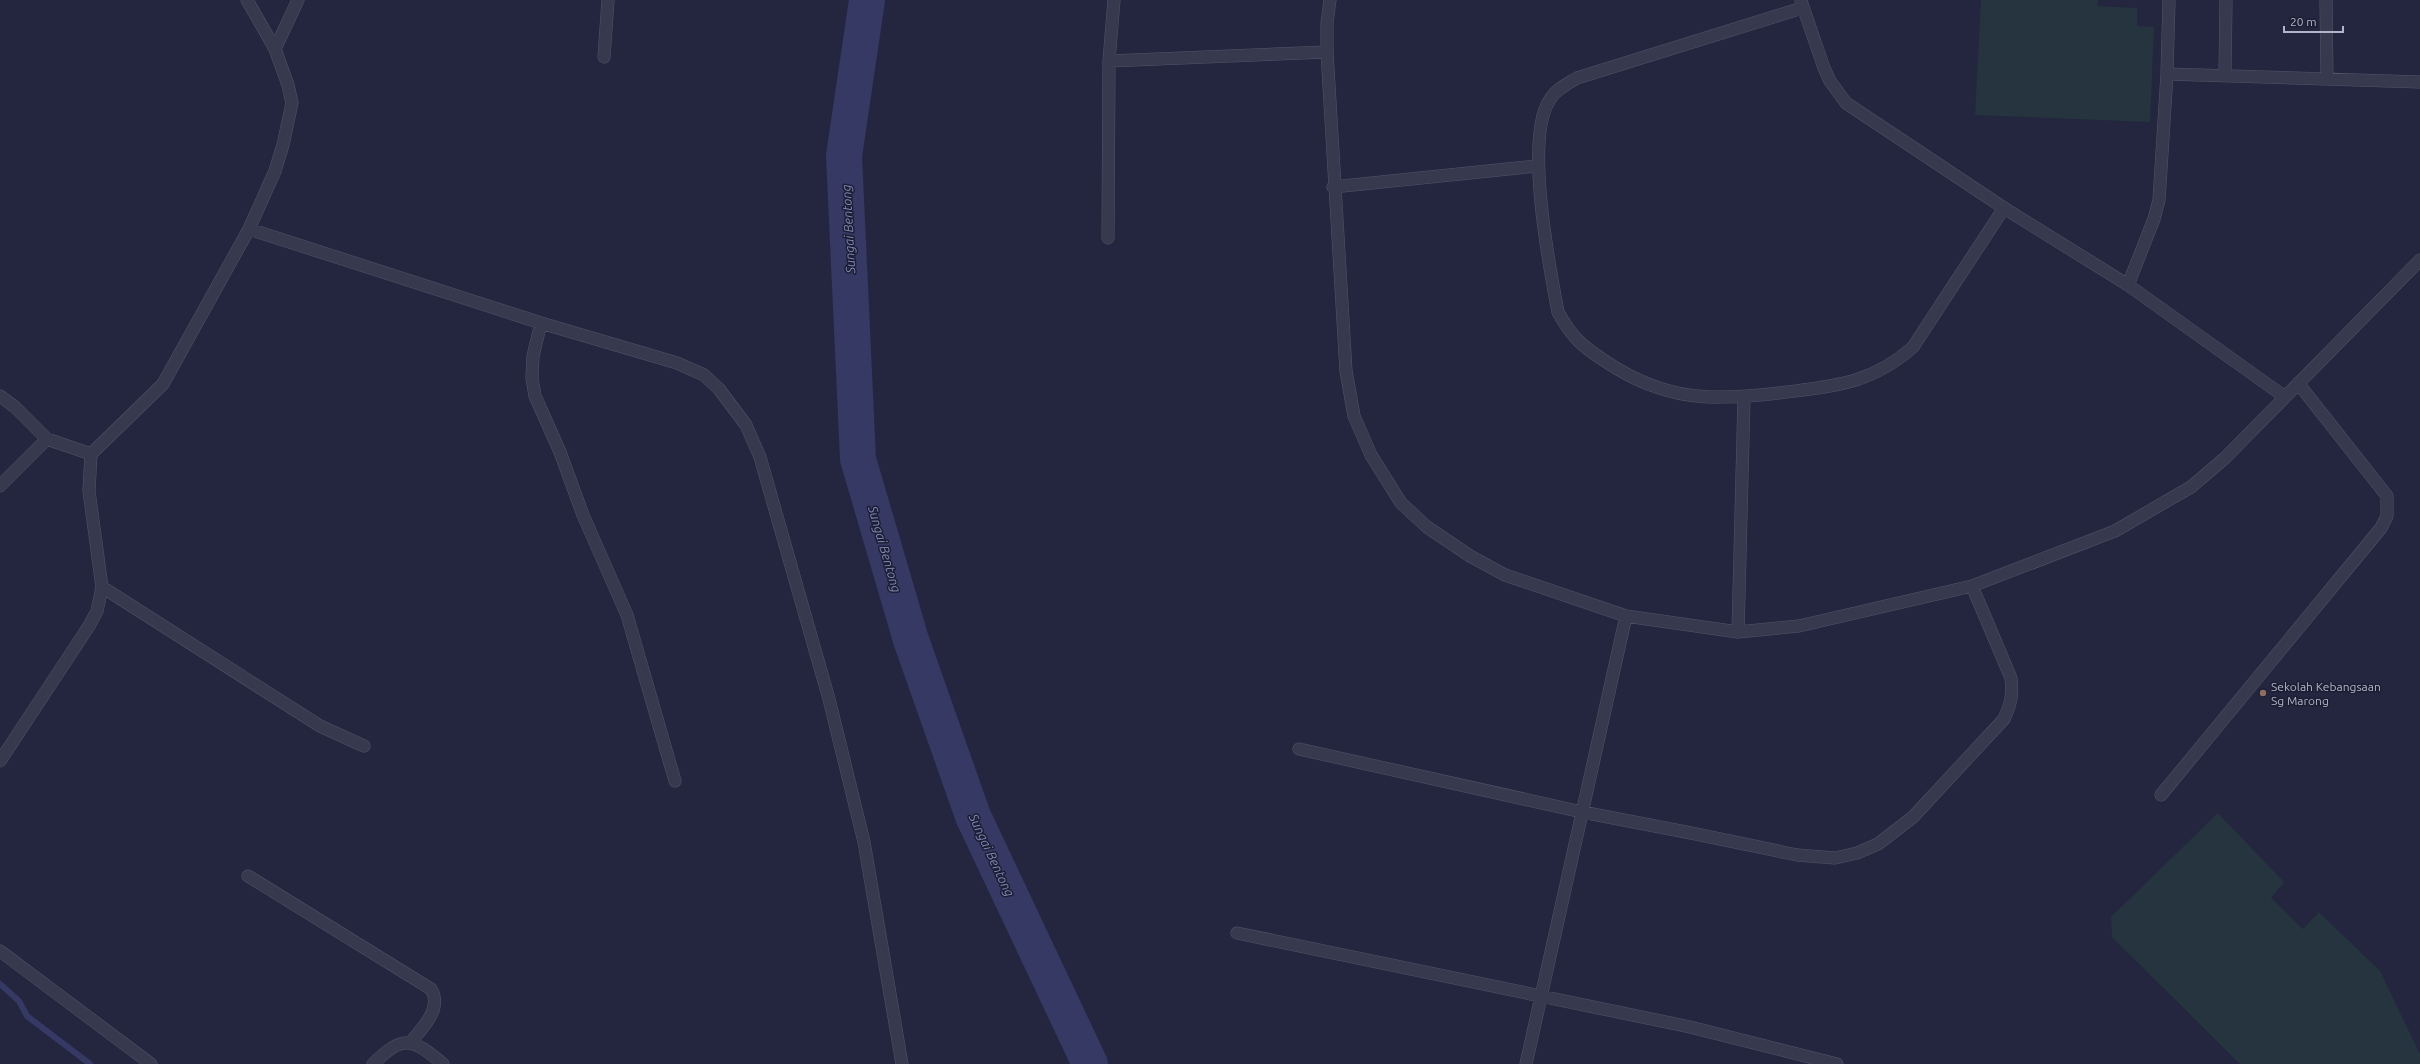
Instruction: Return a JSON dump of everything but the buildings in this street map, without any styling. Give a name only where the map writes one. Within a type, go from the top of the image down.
[{"type":"street","points":[[0,761],[89,626],[97,611],[102,587],[89,491],[91,454],[163,384],[249,229],[279,158],[292,103],[288,85],[275,49],[247,0]]},
{"type":"street","points":[[275,49],[298,0]]},
{"type":"street","points":[[604,57],[608,0]]},
{"type":"street","points":[[1108,238],[1109,62],[1114,0]]},
{"type":"street","points":[[1330,0],[1327,23],[1334,187],[1348,394],[1354,416],[1371,454],[1401,503],[1427,527],[1470,556],[1505,575],[1626,616],[1738,632],[1807,624],[1972,586],[2114,530],[2191,487],[2225,458],[2420,260]]},
{"type":"street","points":[[2128,285],[2154,219],[2158,200],[2167,74],[2169,0]]},
{"type":"street","points":[[2225,75],[2226,0]]},
{"type":"street","points":[[2326,0],[2327,77]]},
{"type":"street","points":[[2004,208],[1913,347],[1897,361],[1877,374],[1832,388],[1744,398],[1700,397],[1658,390],[1632,378],[1577,341],[1568,330],[1558,312],[1537,166],[1538,136],[1542,117],[1549,100],[1562,86],[1577,78],[1802,4],[1830,81],[1846,103],[2004,208],[2128,285],[2285,396]]},
{"type":"street","points":[[1109,62],[1328,52]]},
{"type":"street","points":[[2167,74],[2327,77],[2420,82]]},
{"type":"street","points":[[1334,187],[1537,166]]},
{"type":"street","points":[[249,229],[541,323],[678,363],[704,375],[732,405],[746,425],[760,457],[829,699],[864,842],[902,1064]]},
{"type":"street","points":[[541,323],[532,371],[535,396],[560,452],[584,515],[627,615],[675,781]]},
{"type":"street","points":[[2162,795],[2314,613],[2381,528],[2387,516],[2387,496],[2298,384]]},
{"type":"street","points":[[0,396],[15,407],[47,439],[91,454]]},
{"type":"street","points":[[1738,632],[1744,398]]},
{"type":"street","points":[[0,486],[47,439]]},
{"type":"street","points":[[1299,749],[1582,812],[1816,858],[1835,858],[1857,853],[1878,844],[1913,817],[2004,719],[2011,705],[2013,691],[2011,678],[1972,586]]},
{"type":"street","points":[[102,587],[320,726],[364,746]]},
{"type":"street","points":[[1526,1064],[1626,616]]},
{"type":"street","points":[[248,876],[431,989],[435,996],[436,1004],[410,1043]]},
{"type":"street","points":[[1237,933],[1690,1027],[1837,1064]]},
{"type":"street","points":[[0,951],[151,1064]]},
{"type":"street","points":[[373,1064],[388,1049],[397,1044],[410,1043],[423,1048],[443,1064]]},
{"type":"shaded area","points":[[1981,0],[2098,0],[2097,6],[2137,8],[2137,26],[2154,27],[2150,122],[1975,115]]},
{"type":"shaded area","points":[[2218,813],[2284,882],[2271,898],[2303,929],[2319,912],[2380,971],[2420,1054],[2420,1064],[2240,1064],[2112,937],[2111,917]]},
{"type":"waterway","name":"Sungai Bentong","points":[[867,0],[844,156],[858,459],[911,640],[973,816],[1090,1064]]},
{"type":"waterway","points":[[0,984],[19,1001],[27,1016],[90,1064]]},
{"type":"place","name":"Sekolah Kebangsaan Sg Marong","points":[[2263,693]]}]
